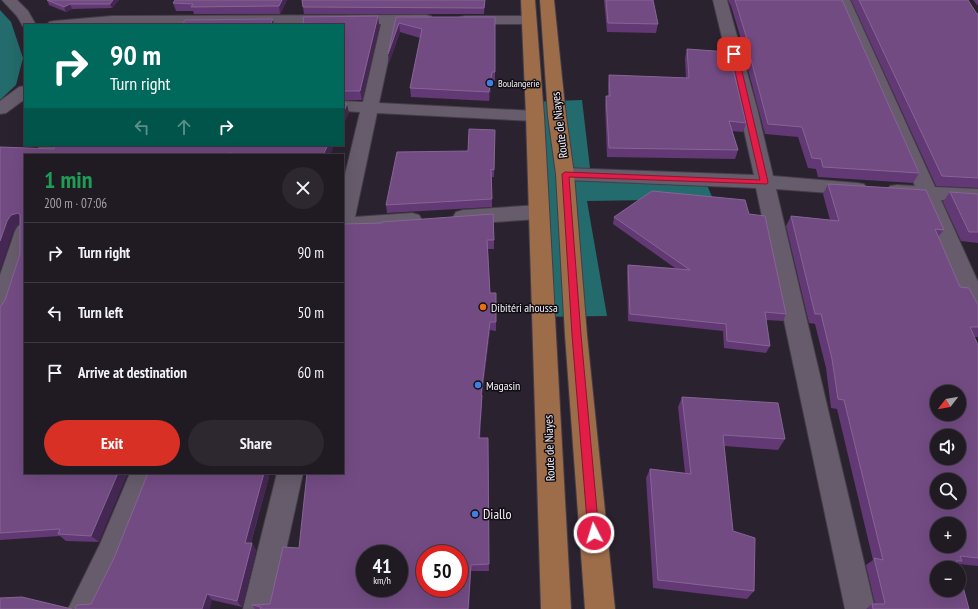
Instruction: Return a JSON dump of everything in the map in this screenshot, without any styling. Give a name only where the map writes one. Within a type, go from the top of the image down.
[{"type":"main road","name":"Route de Niayes","points":[[547,0],[557,116],[565,174],[576,335],[600,609]]},
{"type":"main road","name":"Route de Niayes","points":[[529,10],[535,116],[556,609]]},
{"type":"street","points":[[8,0],[23,14],[28,24]]},
{"type":"street","points":[[720,0],[738,68],[860,609]]},
{"type":"street","points":[[843,0],[978,306]]},
{"type":"street","points":[[452,19],[529,10]]},
{"type":"street","points":[[344,221],[390,19]]},
{"type":"street","points":[[62,24],[112,20],[436,19]]},
{"type":"street","points":[[0,109],[24,92]]},
{"type":"street","points":[[344,106],[370,109],[535,116]]},
{"type":"street","points":[[565,174],[764,182],[928,194],[978,196]]},
{"type":"street","points":[[344,225],[539,212]]},
{"type":"street","points":[[0,308],[21,251],[24,236]]},
{"type":"street","points":[[83,609],[110,554],[143,474]]},
{"type":"street","points":[[258,609],[290,474]]},
{"type":"shaded area","points":[[0,10],[11,22],[23,58],[16,85],[0,100]]},
{"type":"shaded area","points":[[582,100],[590,168],[704,178],[713,199],[587,201],[607,316],[533,317],[528,102]]},
{"type":"building","points":[[47,0],[113,0],[110,4],[70,4],[64,7]]},
{"type":"building","points":[[175,0],[282,0],[279,6],[191,7],[193,4],[173,3]]},
{"type":"building","points":[[302,0],[485,0],[484,8],[303,7]]},
{"type":"building","points":[[606,0],[653,0],[658,24],[608,23]]},
{"type":"building","points":[[735,0],[842,0],[919,173],[823,167],[821,159],[812,158],[802,127],[768,124],[749,52],[751,52]]},
{"type":"building","points":[[859,0],[968,0],[978,14],[978,178],[942,176]]},
{"type":"building","points":[[378,16],[360,91],[344,91],[344,24],[304,24],[303,17]]},
{"type":"building","points":[[396,17],[495,17],[495,72],[492,72],[489,92],[410,88],[422,29],[399,23],[388,54]]},
{"type":"building","points":[[273,19],[270,24],[183,24],[185,20]]},
{"type":"building","points":[[687,49],[729,52],[746,123],[729,121],[738,150],[609,148],[606,96],[610,96],[609,75],[689,78]]},
{"type":"building","points":[[344,103],[347,104],[344,111]]},
{"type":"building","points":[[469,129],[495,130],[494,170],[491,169],[492,199],[386,205],[397,152],[468,151]]},
{"type":"building","points":[[55,146],[328,146],[324,154],[24,154],[24,474],[118,474],[91,536],[58,534],[60,529],[0,533],[0,307],[5,300],[20,254],[20,215],[18,213],[11,215],[7,221],[0,241],[0,147],[54,149]]},
{"type":"building","points":[[828,184],[926,190],[944,230],[935,229],[960,287],[969,288],[978,304],[978,327],[970,327],[978,345],[978,558],[960,556],[962,561],[930,561],[930,597],[966,597],[969,609],[873,609],[872,604],[885,603],[874,558],[883,560],[844,400],[838,399],[832,359],[821,314],[815,314],[791,216],[839,221]]},
{"type":"building","points":[[652,191],[745,200],[749,214],[765,216],[786,314],[765,312],[770,346],[727,341],[726,324],[630,314],[628,265],[690,270],[614,217]]},
{"type":"building","points":[[950,192],[978,194],[978,232],[969,232]]},
{"type":"building","points":[[493,214],[494,240],[487,240],[490,293],[496,293],[496,322],[490,322],[481,395],[479,438],[488,438],[489,564],[471,565],[468,609],[260,609],[261,607],[252,605],[270,604],[283,547],[299,548],[307,474],[344,474],[344,224],[382,223]]},
{"type":"building","points":[[682,397],[778,403],[785,439],[723,435],[733,531],[755,538],[754,591],[658,580],[650,469],[691,474]]},
{"type":"building","points":[[148,474],[264,474],[245,543],[252,543],[237,601],[207,594],[202,609],[75,609],[77,605],[91,604],[114,558]]},
{"type":"building","points":[[22,597],[72,609],[0,609],[0,598]]},
{"type":"place","name":"Boulangerie","points":[[490,83]]},
{"type":"place","name":"Dibitéri ahoussa","points":[[483,307]]},
{"type":"place","name":"Magasin","points":[[478,385]]},
{"type":"place","name":"Diallo","points":[[475,514]]},
{"type":"route","points":[[594,533],[576,335],[565,174],[764,182],[748,108],[734,54]]}]
